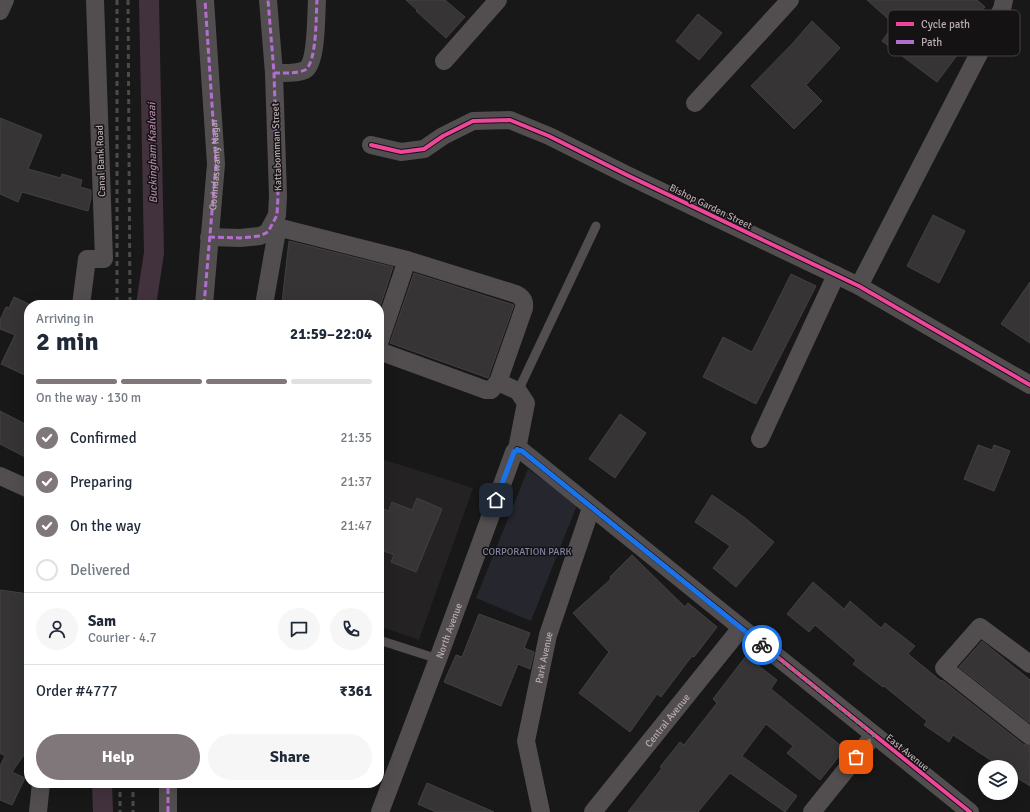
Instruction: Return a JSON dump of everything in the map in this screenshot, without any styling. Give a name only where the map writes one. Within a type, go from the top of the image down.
[{"type":"street","points":[[0,11],[5,0]]},
{"type":"street","name":"Canal Bank Road","points":[[82,300],[87,259],[104,260],[95,0]]},
{"type":"street","name":"Govindaswamy Nagar","points":[[204,0],[216,164],[204,300]]},
{"type":"street","name":"Kattabomman Street","points":[[209,237],[240,238],[260,236],[268,232],[277,215],[278,196],[274,73],[268,0]]},
{"type":"street","points":[[274,73],[294,72],[305,69],[310,63],[316,37],[317,0]]},
{"type":"street","points":[[444,61],[498,0]]},
{"type":"street","points":[[695,103],[790,0]]},
{"type":"street","points":[[1001,10],[1004,0]]},
{"type":"street","points":[[860,286],[978,56]]},
{"type":"street","name":"Bishop Garden Street","points":[[371,145],[401,152],[424,149],[443,136],[473,121],[510,120],[549,136],[860,286],[1030,385]]},
{"type":"street","points":[[265,300],[277,231],[281,228],[407,260],[516,294],[523,300],[524,308],[498,382],[491,390],[486,390],[384,353]]},
{"type":"street","points":[[384,329],[407,260]]},
{"type":"street","points":[[760,439],[836,275]]},
{"type":"street","points":[[498,382],[518,391]]},
{"type":"street","name":"North Avenue","points":[[380,812],[514,452],[517,450],[526,403],[518,391]]},
{"type":"street","name":"East Avenue","points":[[517,450],[522,451],[970,812]]},
{"type":"street","points":[[0,476],[24,487]]},
{"type":"street","name":"Park Avenue","points":[[541,812],[526,741],[548,635],[591,508]]},
{"type":"street","points":[[1030,664],[980,627],[944,668],[1030,736]]},
{"type":"street","name":"Central Avenue","points":[[593,812],[741,628]]},
{"type":"street","points":[[812,812],[874,735]]},
{"type":"street","points":[[38,812],[40,788]]},
{"type":"street","points":[[168,788],[168,812]]},
{"type":"lane","points":[[518,391],[596,226]]},
{"type":"lane","points":[[384,642],[438,659]]},
{"type":"shaded area","points":[[384,460],[473,488],[419,640],[384,628]]},
{"type":"green space","name":"CORPORATION PARK","points":[[528,469],[577,505],[531,621],[476,598]]},
{"type":"building","points":[[406,0],[445,0],[465,17],[446,38]]},
{"type":"building","points":[[867,0],[977,0],[985,7],[982,10],[888,10],[888,19]]},
{"type":"building","points":[[698,14],[722,33],[699,60],[676,41]]},
{"type":"building","points":[[812,21],[840,48],[806,85],[822,101],[794,129],[751,86]]},
{"type":"building","points":[[888,32],[888,45],[882,41]]},
{"type":"building","points":[[902,56],[956,56],[937,82]]},
{"type":"building","points":[[0,118],[42,135],[28,169],[61,178],[62,174],[82,180],[80,187],[91,190],[88,211],[22,192],[18,202],[0,194]]},
{"type":"building","points":[[933,215],[965,231],[939,283],[907,266]]},
{"type":"building","points":[[289,241],[393,267],[382,300],[282,300]]},
{"type":"building","points":[[414,273],[514,305],[488,378],[390,343]]},
{"type":"building","points":[[791,274],[816,286],[756,404],[703,377],[723,337],[752,352]]},
{"type":"building","points":[[1030,282],[1030,343],[1001,324]]},
{"type":"building","points":[[14,297],[24,302],[24,375],[1,364],[15,335],[0,329],[0,320],[6,307],[9,308]]},
{"type":"building","points":[[0,411],[24,423],[24,456],[0,444]]},
{"type":"building","points":[[620,414],[646,433],[615,478],[589,459]]},
{"type":"building","points":[[978,445],[992,450],[994,445],[1010,451],[994,491],[964,479]]},
{"type":"building","points":[[712,495],[745,518],[774,542],[736,587],[713,568],[730,546],[695,522]]},
{"type":"building","points":[[417,498],[442,509],[416,572],[391,562],[394,555],[384,551],[384,510],[389,511],[392,502],[412,510]]},
{"type":"building","points":[[632,555],[685,607],[688,603],[717,627],[694,657],[692,656],[661,697],[657,694],[630,732],[579,693],[609,652],[573,613],[611,579],[610,577]]},
{"type":"building","points":[[813,582],[844,609],[850,601],[881,628],[885,623],[915,646],[908,654],[1023,744],[1030,746],[1030,786],[1018,778],[1018,760],[990,760],[953,735],[949,742],[924,725],[927,721],[884,686],[883,687],[853,664],[856,660],[815,625],[809,632],[787,614]]},
{"type":"building","points":[[0,590],[24,593],[24,755],[12,772],[24,778],[24,780],[12,805],[0,800],[0,766],[5,756],[0,753]]},
{"type":"building","points":[[479,614],[530,633],[524,648],[534,652],[530,669],[518,664],[501,706],[444,682],[456,655],[462,657]]},
{"type":"building","points":[[982,641],[1030,680],[1030,723],[959,667]]},
{"type":"building","points":[[746,656],[777,680],[771,689],[845,749],[820,780],[787,753],[793,746],[766,724],[742,756],[797,796],[785,812],[730,773],[698,812],[628,812],[680,742],[684,745],[717,703],[713,699]]},
{"type":"building","points":[[427,783],[494,812],[436,812],[418,804]]},
{"type":"waterway","name":"Buckingham Kaalvaai","points":[[147,300],[154,253],[149,0]]},
{"type":"waterway","name":"Buckingham Kaalvaai","points":[[102,788],[103,812]]},
{"type":"railway","points":[[117,0],[117,300]]},
{"type":"railway","points":[[128,0],[130,300]]},
{"type":"railway","points":[[120,788],[120,812]]},
{"type":"railway","points":[[133,788],[133,812]]},
{"type":"marked path","points":[[204,300],[216,164],[205,0]]},
{"type":"marked path","points":[[209,237],[240,238],[260,236],[268,232],[277,215],[278,196],[274,73],[268,0]]},
{"type":"marked path","points":[[274,73],[298,72],[305,70],[309,66],[314,48],[317,0]]},
{"type":"marked path","points":[[168,788],[168,812]]},
{"type":"cycle path","points":[[371,145],[401,152],[424,149],[443,136],[473,121],[510,120],[549,136],[859,286],[1030,385]]},
{"type":"cycle path","points":[[517,449],[522,451],[970,812]]},
{"type":"way so far","points":[[762,645],[874,735],[856,757]]},
{"type":"route","points":[[496,500],[514,452],[517,450],[522,451],[762,645]]}]
